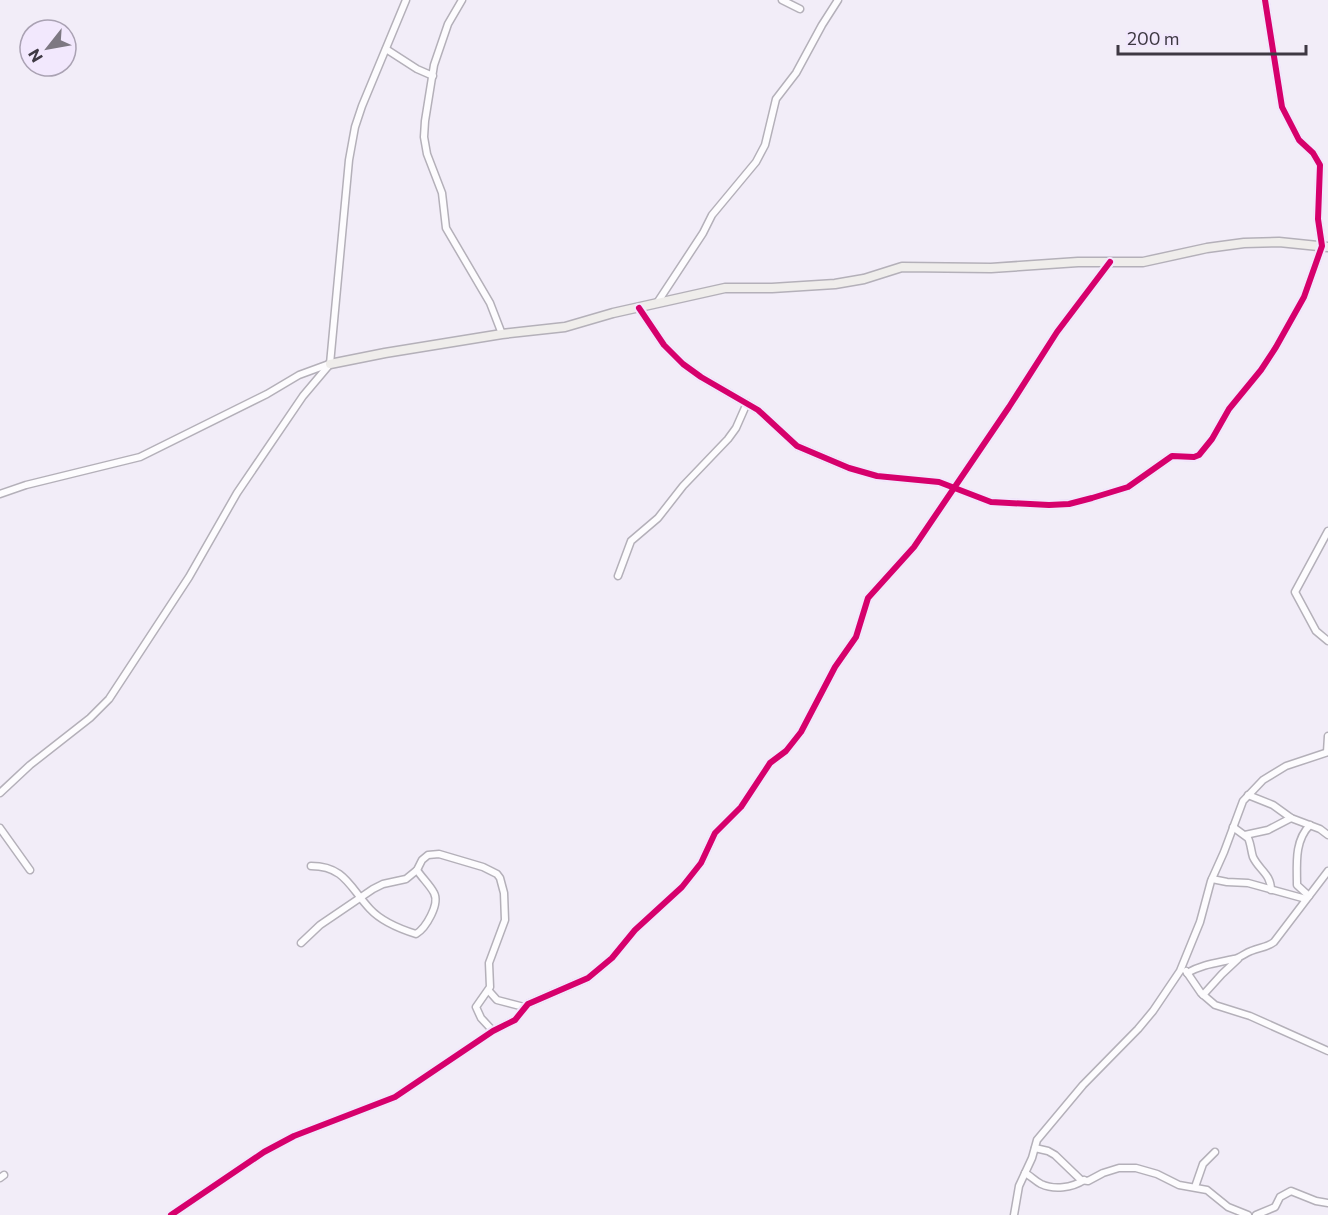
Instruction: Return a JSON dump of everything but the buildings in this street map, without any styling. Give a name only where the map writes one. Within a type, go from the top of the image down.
[{"type":"main road","points":[[330,364],[346,359],[502,334],[565,327],[724,288],[772,288],[841,283],[864,279],[902,267],[991,268],[1143,262],[1207,248],[1244,243],[1279,242],[1325,246]]},
{"type":"street","points":[[0,793],[30,765],[90,718],[109,699],[189,577],[241,488],[303,396],[330,364],[351,149],[362,105],[406,0]]},
{"type":"street","points":[[462,0],[448,24],[434,65],[424,137],[427,154],[442,194],[445,225],[490,303],[502,334]]},
{"type":"street","points":[[782,0],[800,9]]},
{"type":"street","points":[[657,304],[704,232],[712,215],[756,162],[765,145],[776,99],[796,74],[838,0]]},
{"type":"street","points":[[639,308],[664,345],[683,364],[700,377],[758,410],[797,446],[877,476],[924,480],[991,502],[1034,506],[1069,504],[1128,487],[1172,456],[1200,455],[1229,409],[1261,370],[1276,346],[1304,297],[1325,246],[1318,219],[1320,165],[1313,153],[1299,140],[1282,107],[1265,0]]},
{"type":"street","points":[[386,49],[417,69],[433,76]]},
{"type":"street","points":[[171,1215],[218,1185],[247,1162],[273,1147],[325,1124],[380,1104],[408,1090],[494,1031],[515,1020],[524,1008],[600,970],[635,930],[691,878],[715,833],[741,807],[770,763],[786,751],[801,732],[835,667],[856,637],[868,598],[914,547],[1009,407],[1056,332],[1110,262]]},
{"type":"street","points":[[0,494],[26,485],[140,457],[267,394],[299,375],[330,364]]},
{"type":"street","points":[[618,576],[631,541],[658,518],[683,486],[728,439],[736,428],[747,403]]},
{"type":"street","points":[[1328,531],[1295,590],[1296,596],[1316,631],[1328,641]]},
{"type":"street","points":[[1014,1215],[1017,1192],[1037,1140],[1068,1102],[1127,1043],[1153,1011],[1182,965],[1200,922],[1212,879],[1243,801],[1263,780],[1286,766],[1327,752],[1328,736]]},
{"type":"street","points":[[1248,795],[1273,805],[1291,818],[1320,829],[1328,836]]},
{"type":"street","points":[[1245,835],[1268,830],[1291,818]]},
{"type":"street","points":[[1308,897],[1297,885],[1295,861],[1304,832],[1310,825]]},
{"type":"street","points":[[1233,827],[1250,840],[1254,858],[1271,882],[1271,890]]},
{"type":"street","points":[[0,828],[30,870]]},
{"type":"street","points":[[301,943],[320,924],[382,884],[402,880],[417,870],[425,857],[434,853],[483,867],[497,874],[504,893],[505,920],[489,963],[489,992],[476,1007],[481,1018],[494,1031]]},
{"type":"street","points":[[311,866],[332,869],[351,883],[370,910],[392,925],[416,934],[423,930],[429,920],[436,898],[417,870]]},
{"type":"street","points":[[1187,973],[1200,966],[1268,947],[1328,871]]},
{"type":"street","points":[[1212,879],[1248,883],[1308,897]]},
{"type":"street","points":[[1203,995],[1241,956]]},
{"type":"street","points":[[1182,965],[1203,995],[1215,1005],[1250,1016],[1327,1050]]},
{"type":"street","points":[[489,992],[497,1000],[524,1008]]},
{"type":"street","points":[[1035,1148],[1055,1155],[1084,1180]]},
{"type":"street","points":[[1195,1188],[1203,1164],[1215,1152]]},
{"type":"street","points":[[1025,1173],[1043,1185],[1053,1187],[1092,1180],[1103,1173],[1119,1168],[1136,1168],[1157,1174],[1179,1185],[1207,1190],[1228,1207],[1248,1215]]},
{"type":"street","points":[[1256,1215],[1275,1208],[1280,1197],[1291,1191],[1328,1203]]},
{"type":"cycle path","points":[[639,308],[664,345],[683,364],[758,410],[797,446],[849,468],[877,476],[939,482],[991,502],[1069,504],[1128,487],[1172,456],[1194,457],[1199,455],[1212,439],[1229,409],[1261,370],[1276,347],[1304,297],[1322,246],[1318,219],[1320,165],[1313,153],[1299,140],[1282,107],[1265,0]]},
{"type":"cycle path","points":[[171,1215],[264,1152],[294,1136],[395,1097],[493,1031],[515,1020],[528,1004],[588,978],[612,958],[635,930],[682,887],[701,863],[715,833],[741,807],[770,763],[786,751],[801,732],[835,667],[856,637],[868,598],[914,547],[1057,332],[1110,262]]}]
